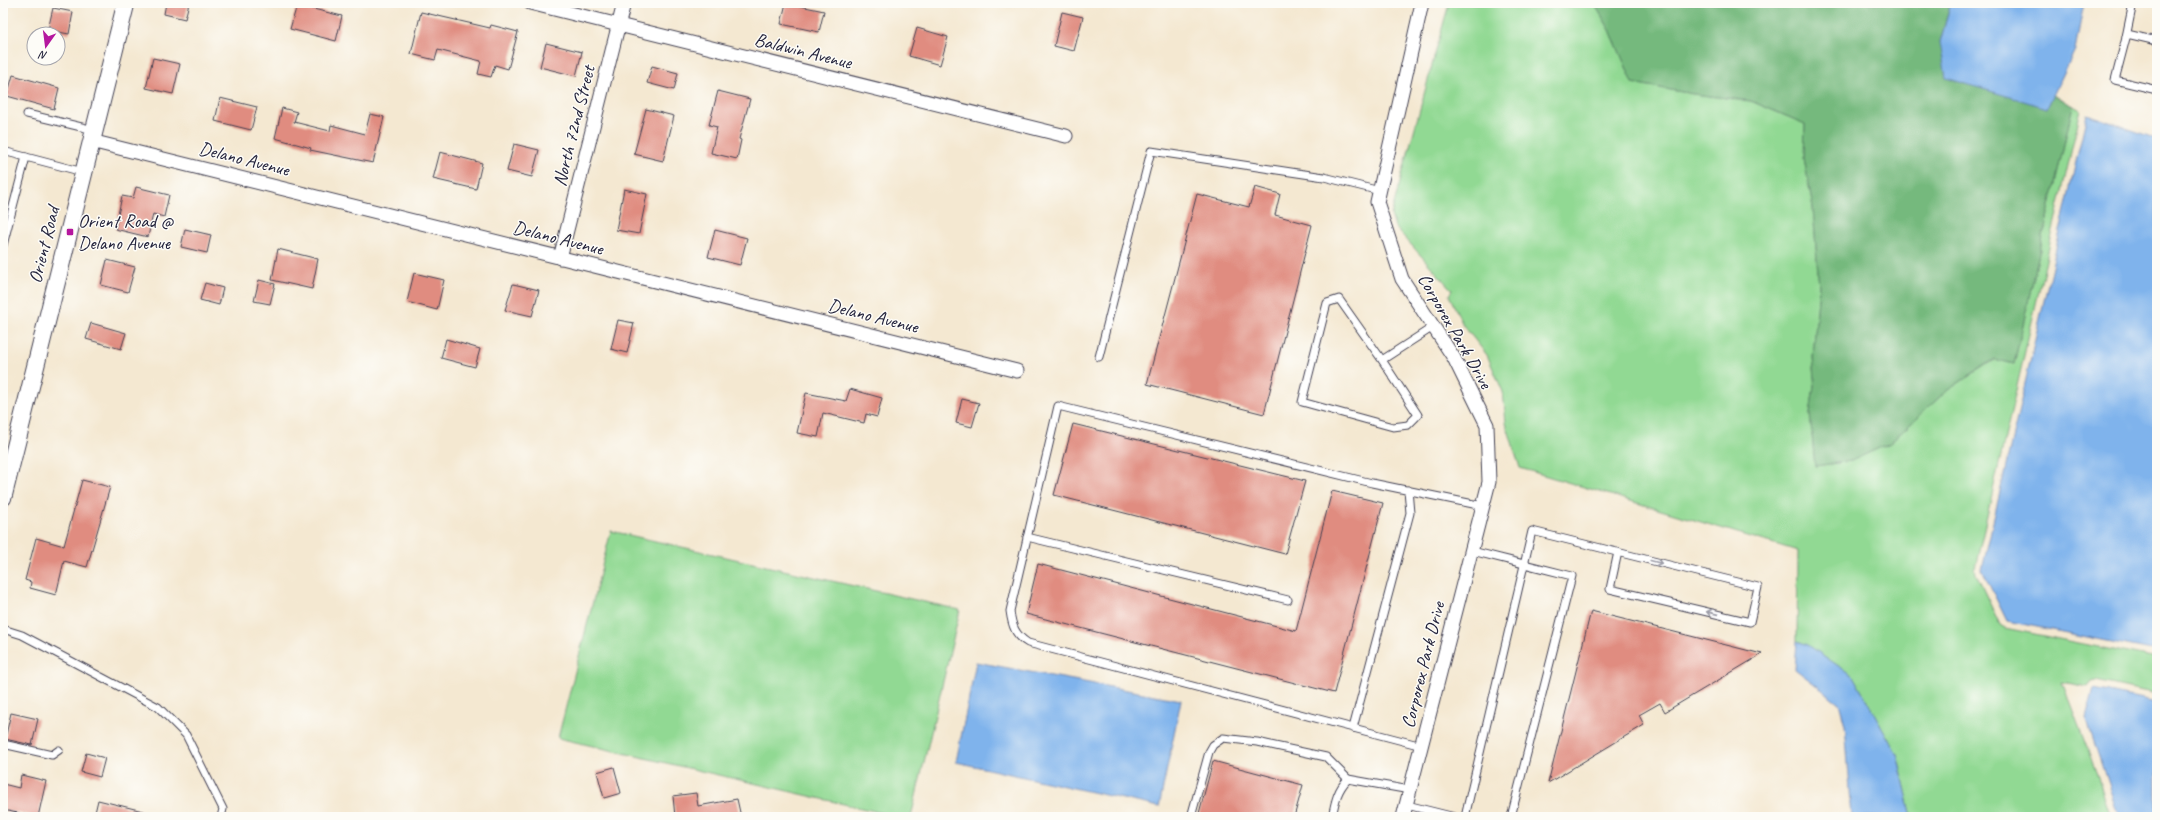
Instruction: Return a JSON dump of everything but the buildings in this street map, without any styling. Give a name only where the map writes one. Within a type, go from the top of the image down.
[{"type":"street","name":"Orient Road","points":[[3,497],[126,3]]},
{"type":"street","name":"Baldwin Avenue","points":[[530,3],[1066,136]]},
{"type":"street","name":"North 72nd Street","points":[[560,258],[624,3]]},
{"type":"street","name":"Corporex Park Drive","points":[[1405,811],[1489,482],[1487,425],[1454,358],[1402,279],[1377,202],[1422,3]]},
{"type":"street","name":"Delano Avenue","points":[[92,136],[560,258],[1017,371]]},
{"type":"lane","points":[[2133,3],[2126,37],[2114,80],[2157,90]]},
{"type":"lane","points":[[2126,37],[2127,34],[2157,41]]},
{"type":"lane","points":[[27,114],[92,136]]},
{"type":"lane","points":[[3,151],[84,172]]},
{"type":"lane","points":[[1099,357],[1151,151],[1324,177],[1380,191]]},
{"type":"lane","points":[[3,245],[26,157]]},
{"type":"lane","points":[[1339,299],[1382,360],[1418,415],[1408,426],[1393,427],[1302,402],[1327,303],[1339,299]]},
{"type":"lane","points":[[1382,360],[1433,327]]},
{"type":"lane","points":[[1422,746],[1028,643],[1019,637],[1013,627],[1010,611],[1058,406],[1408,490],[1483,506]]},
{"type":"lane","points":[[1353,728],[1410,513],[1408,490]]},
{"type":"lane","points":[[1465,817],[1532,531],[1618,552],[1758,587],[1750,622],[1610,589],[1618,552]]},
{"type":"lane","points":[[1027,537],[1288,600]]},
{"type":"lane","points":[[1472,551],[1572,576],[1511,817]]},
{"type":"lane","points":[[3,629],[22,635],[158,707],[186,735],[223,809],[221,817]]},
{"type":"lane","points":[[1191,817],[1209,752],[1213,745],[1223,738],[1257,742],[1326,757],[1348,779],[1410,790]]},
{"type":"lane","points":[[3,744],[52,755],[59,750]]},
{"type":"lane","points":[[1332,817],[1336,796],[1341,786],[1348,779]]},
{"type":"lane","points":[[1405,811],[1455,817]]},
{"type":"green space","points":[[1449,3],[1594,3],[1610,30],[1633,83],[1693,94],[1751,101],[1805,124],[1804,158],[1813,208],[1819,287],[1813,357],[1815,378],[1810,414],[1815,466],[1851,461],[1890,443],[1945,392],[1995,359],[2014,364],[2073,105],[2081,109],[1975,568],[1976,574],[2000,625],[2005,628],[2157,659],[2157,694],[2096,681],[2092,682],[2088,687],[2062,682],[2095,769],[2111,817],[1912,817],[1897,754],[1853,676],[1808,645],[1797,641],[1798,551],[1520,468],[1506,423],[1503,392],[1487,355],[1463,325],[1449,295],[1452,290],[1395,227],[1391,215]]},
{"type":"green space","points":[[1594,3],[1951,3],[1940,42],[2047,108],[2053,95],[2073,105],[2014,364],[1994,359],[1945,392],[1890,443],[1851,461],[1815,466],[1810,414],[1815,378],[1813,357],[1819,287],[1813,208],[1804,158],[1805,124],[1751,101],[1693,94],[1633,83],[1610,30]]},
{"type":"green space","points":[[611,531],[960,610],[911,817],[900,817],[558,738]]},
{"type":"water","points":[[1951,3],[2084,3],[2075,50],[2047,108],[1946,78],[1940,42]]},
{"type":"water","points":[[2087,114],[2157,139],[2157,651],[2007,621],[1982,570]]},
{"type":"water","points":[[1797,641],[1808,645],[1853,676],[1897,754],[1912,817],[1852,817],[1845,725],[1839,703],[1795,669]]},
{"type":"water","points":[[976,662],[1181,700],[1159,807],[956,762]]},
{"type":"water","points":[[2094,689],[2157,702],[2157,817],[2119,817],[2086,718]]},
{"type":"place","name":"Orient Road @ Delano Avenue","points":[[70,232]]}]
